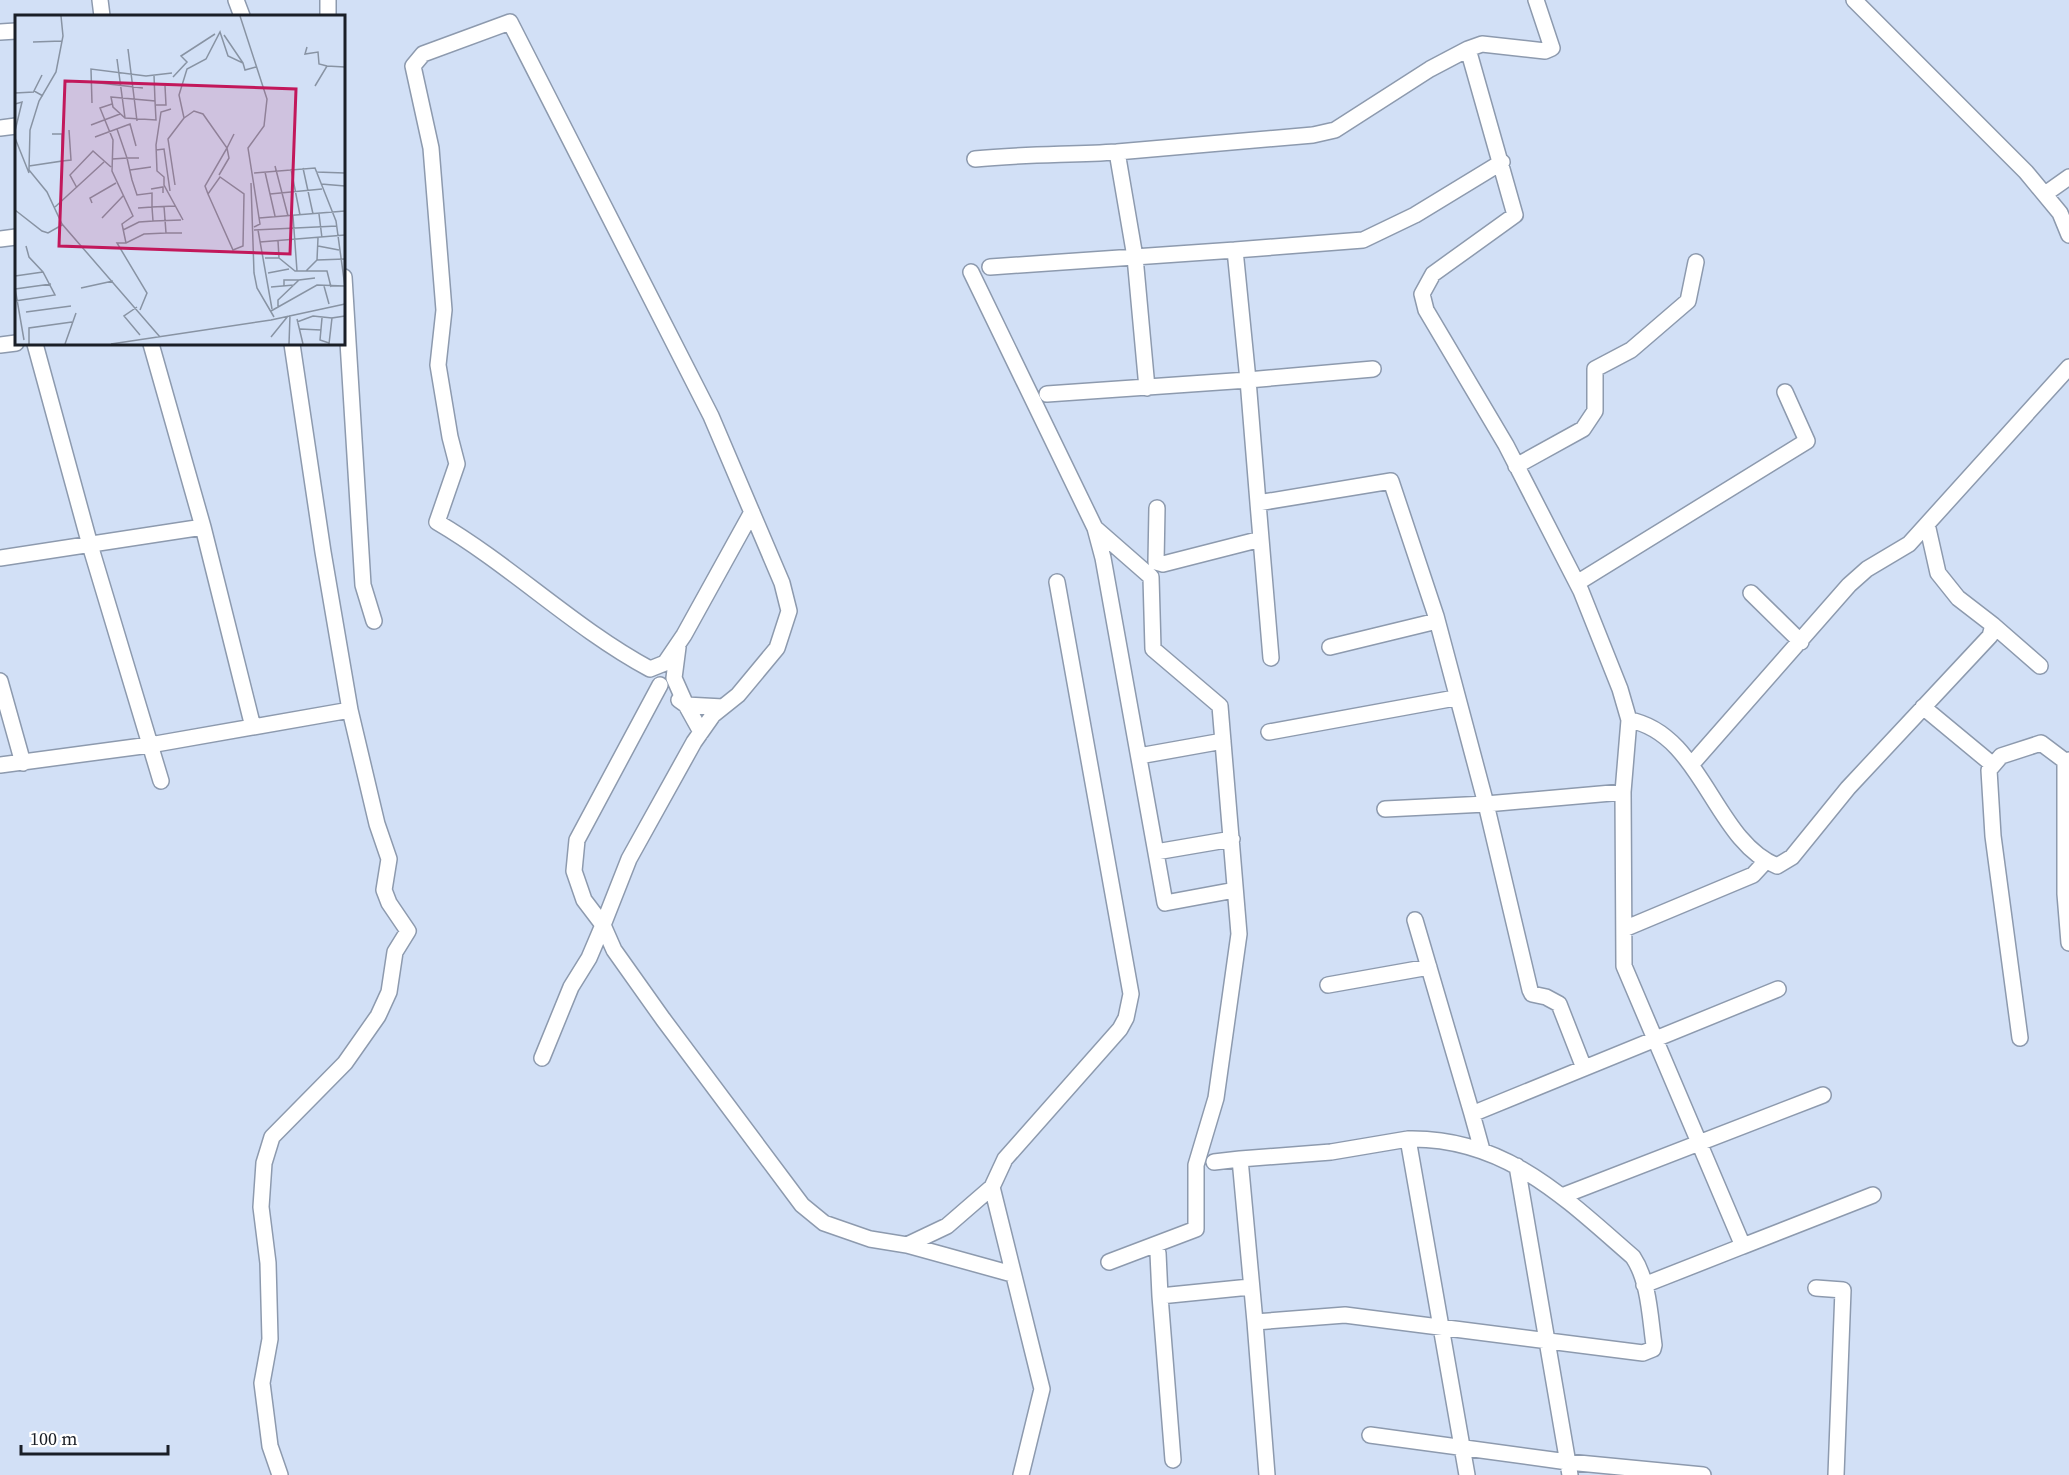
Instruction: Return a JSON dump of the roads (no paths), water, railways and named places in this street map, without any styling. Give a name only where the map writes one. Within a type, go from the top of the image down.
[{"type":"street","points":[[100,0],[102,15]]},
{"type":"street","points":[[236,0],[242,15]]},
{"type":"street","points":[[975,159],[1019,154],[1040,156],[1117,152],[1313,135],[1335,130],[1430,69],[1468,48],[1482,44],[1545,51],[1552,48],[1536,0]]},
{"type":"street","points":[[1854,0],[2045,194],[2060,213],[2069,235]]},
{"type":"street","points":[[542,1058],[572,987],[589,958],[629,860],[701,732],[713,715],[738,695],[777,648],[789,611],[782,583],[752,512],[711,416],[510,22],[423,54],[413,66],[431,148],[444,310],[438,365],[457,464],[437,522],[521,577],[614,649],[650,669],[665,663],[678,644],[752,512]]},
{"type":"street","points":[[0,32],[15,31]]},
{"type":"street","points":[[1468,48],[1502,162],[1515,215],[1432,274],[1422,294],[1426,310],[1516,466],[1577,583],[1620,689],[1629,720],[1623,792],[1624,929],[1627,977],[1743,1246]]},
{"type":"street","points":[[0,128],[15,126]]},
{"type":"street","points":[[1117,152],[1135,257],[1147,388]]},
{"type":"street","points":[[990,267],[1363,240],[1415,215],[1502,162]]},
{"type":"street","points":[[2045,194],[2069,177]]},
{"type":"street","points":[[0,239],[15,237]]},
{"type":"street","points":[[1235,250],[1271,658]]},
{"type":"street","points":[[1516,466],[1583,429],[1595,411],[1595,369],[1631,350],[1688,301],[1696,262]]},
{"type":"street","points":[[971,272],[1095,528],[1103,558],[1165,903],[1235,890]]},
{"type":"street","points":[[345,293],[363,585],[374,621]]},
{"type":"street","points":[[0,345],[15,343]]},
{"type":"street","points":[[35,345],[90,545],[161,781]]},
{"type":"street","points":[[150,345],[203,528],[253,728]]},
{"type":"street","points":[[280,1475],[270,1446],[262,1383],[270,1339],[268,1263],[261,1207],[264,1163],[272,1137],[345,1063],[378,1016],[389,992],[395,952],[408,931],[389,903],[384,890],[387,852],[377,824],[350,710],[323,552],[292,345]]},
{"type":"street","points":[[1691,765],[1849,585],[1868,569],[1909,544],[2069,367]]},
{"type":"street","points":[[1047,394],[1372,369]]},
{"type":"street","points":[[1577,583],[1807,441],[1785,392]]},
{"type":"street","points":[[1258,503],[1390,482],[1437,621],[1455,698],[1486,804],[1530,990],[1532,994],[1546,997],[1559,1004],[1584,1068]]},
{"type":"street","points":[[1157,508],[1156,562],[1163,564],[1261,539]]},
{"type":"street","points":[[1927,524],[1942,579],[1958,598],[2040,666]]},
{"type":"street","points":[[0,558],[203,528]]},
{"type":"street","points":[[1095,528],[1151,577],[1153,649],[1220,706],[1239,934],[1216,1098],[1196,1165],[1196,1229],[1109,1262]]},
{"type":"street","points":[[907,1245],[947,1226],[992,1187],[1005,1159],[1120,1029],[1126,1018],[1131,994],[1057,582]]},
{"type":"street","points":[[1751,593],[1801,642]]},
{"type":"street","points":[[1330,647],[1437,621]]},
{"type":"street","points":[[1629,720],[1641,722],[1661,736],[1691,765],[1740,836],[1756,855],[1765,862],[1777,866],[1792,857],[1848,788],[1990,636],[1993,626]]},
{"type":"street","points":[[678,644],[674,678],[701,732]]},
{"type":"street","points":[[644,665],[660,685],[686,705],[723,707]]},
{"type":"street","points":[[0,681],[23,763]]},
{"type":"street","points":[[660,685],[577,840],[574,871],[584,900],[603,925],[614,950],[663,1019],[802,1206],[824,1223],[842,1232],[907,1245],[1012,1274]]},
{"type":"street","points":[[1269,732],[1455,698]]},
{"type":"street","points":[[1923,706],[1993,765]]},
{"type":"street","points":[[0,765],[150,745],[350,710]]},
{"type":"street","points":[[1139,756],[1223,741]]},
{"type":"street","points":[[2020,1038],[1993,836],[1989,770],[2001,756],[2041,743],[2067,760],[2065,894],[2069,943]]},
{"type":"street","points":[[1385,809],[1486,804],[1623,792]]},
{"type":"street","points":[[1156,852],[1232,839]]},
{"type":"street","points":[[1624,929],[1753,875],[1765,862]]},
{"type":"street","points":[[1415,920],[1482,1150]]},
{"type":"street","points":[[1328,985],[1429,967]]},
{"type":"street","points":[[1472,1114],[1778,989]]},
{"type":"street","points":[[1563,1196],[1823,1095]]},
{"type":"street","points":[[1408,1139],[1467,1475]]},
{"type":"street","points":[[1214,1162],[1331,1152],[1408,1139],[1433,1139],[1482,1150],[1517,1166],[1563,1196],[1633,1257],[1644,1286],[1654,1345],[1649,1352],[1548,1342],[1345,1315],[1255,1322]]},
{"type":"street","points":[[1240,1159],[1267,1475]]},
{"type":"street","points":[[1517,1166],[1569,1468]]},
{"type":"street","points":[[992,1187],[1042,1389],[1021,1475]]},
{"type":"street","points":[[1644,1286],[1873,1195]]},
{"type":"street","points":[[1158,1253],[1173,1460]]},
{"type":"street","points":[[1161,1296],[1250,1287]]},
{"type":"street","points":[[1816,1288],[1843,1290],[1836,1475]]},
{"type":"street","points":[[1370,1435],[1569,1468],[1703,1475]]}]
